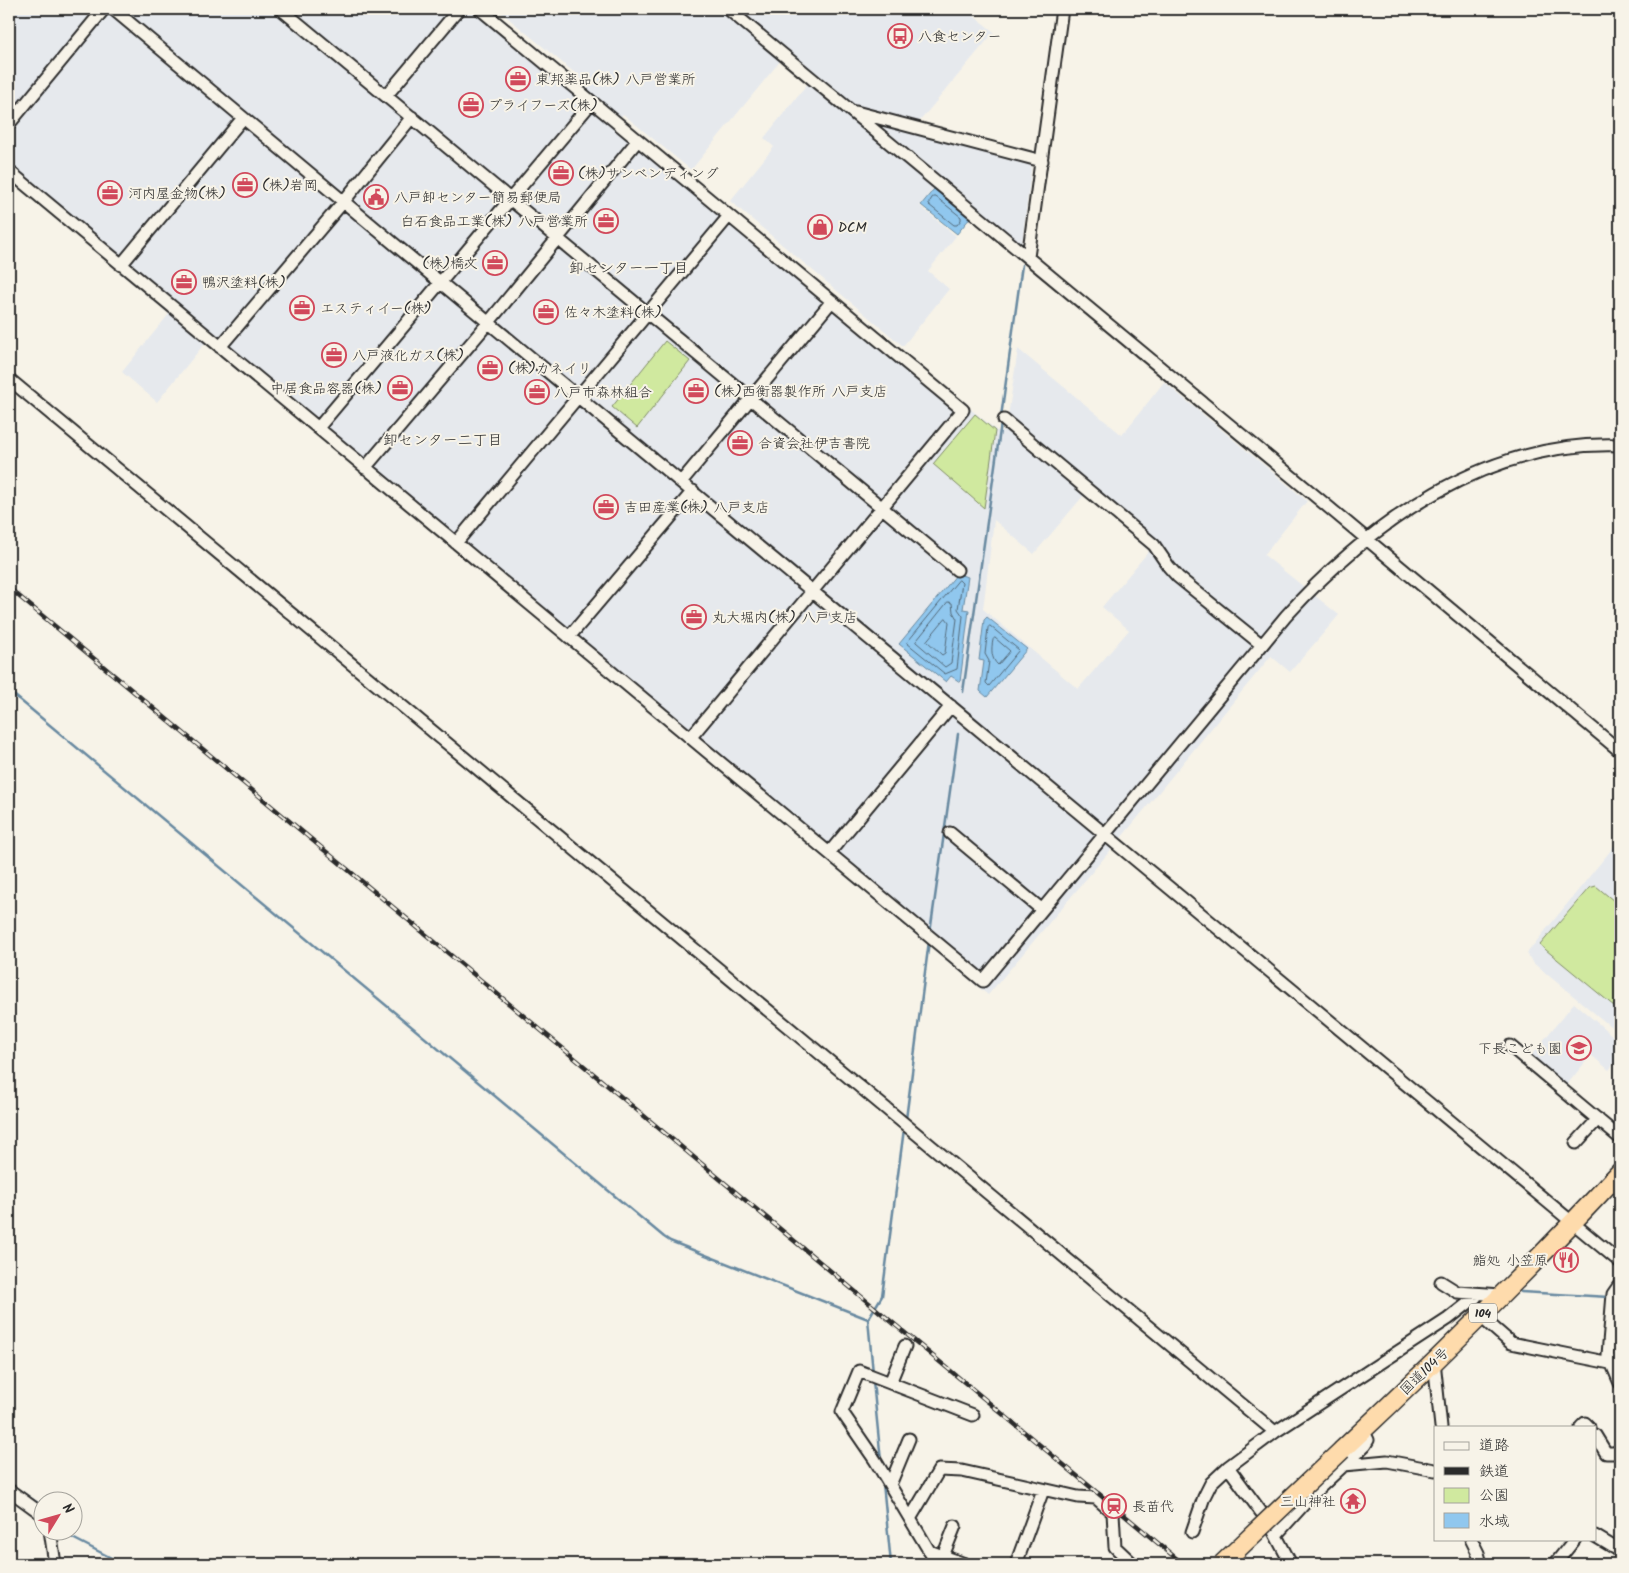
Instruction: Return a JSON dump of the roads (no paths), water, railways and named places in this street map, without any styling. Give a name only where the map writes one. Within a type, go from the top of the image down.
[{"type":"highway","name":"国道104号","points":[[1222,1564],[1343,1457],[1363,1430],[1502,1295],[1620,1172]]},
{"type":"street","points":[[9,124],[104,9]]},
{"type":"street","points":[[113,9],[440,283],[814,591],[1620,1262]]},
{"type":"street","points":[[281,9],[958,570]]},
{"type":"street","points":[[386,96],[459,9]]},
{"type":"street","points":[[480,9],[963,410],[691,738]]},
{"type":"street","points":[[728,9],[1620,751]]},
{"type":"street","points":[[1028,257],[1062,9]]},
{"type":"street","points":[[318,428],[592,102]]},
{"type":"street","points":[[852,111],[1042,161]]},
{"type":"street","points":[[121,265],[243,118]]},
{"type":"street","points":[[220,347],[412,118]]},
{"type":"street","points":[[365,468],[489,322],[638,140]]},
{"type":"street","points":[[9,171],[983,981],[1308,591],[1367,539],[1404,511],[1466,476],[1508,460],[1541,451],[1583,446],[1620,445]]},
{"type":"street","points":[[456,543],[729,216]]},
{"type":"street","points":[[682,482],[832,301]]},
{"type":"street","points":[[9,380],[1274,1432]]},
{"type":"street","points":[[1004,420],[1154,545],[1169,568],[1178,577],[1262,645]]},
{"type":"street","points":[[569,637],[693,491]]},
{"type":"street","points":[[829,853],[951,706]]},
{"type":"street","points":[[950,833],[1041,910]]},
{"type":"street","points":[[1510,1046],[1620,1138]]},
{"type":"street","points":[[1576,1144],[1598,1118]]},
{"type":"street","points":[[1441,1282],[1457,1292],[1502,1295]]},
{"type":"street","points":[[1619,1379],[1610,1363],[1608,1355],[1613,1294],[1620,1284]]},
{"type":"street","points":[[1192,1532],[1211,1483],[1228,1467],[1274,1432],[1448,1319],[1476,1297],[1476,1294]]},
{"type":"street","points":[[1480,1316],[1511,1343],[1610,1363]]},
{"type":"street","points":[[1448,1319],[1462,1334]]},
{"type":"street","points":[[890,1383],[905,1346]]},
{"type":"street","points":[[1434,1361],[1441,1426]]},
{"type":"street","points":[[965,1564],[940,1560],[929,1551],[875,1460],[842,1412],[859,1371],[973,1415]]},
{"type":"street","points":[[1596,1437],[1606,1453],[1614,1453],[1620,1450]]},
{"type":"street","points":[[890,1485],[909,1439]]},
{"type":"street","points":[[1291,1564],[1275,1532],[1314,1493],[1343,1457],[1387,1461],[1434,1470]]},
{"type":"street","points":[[1228,1467],[1261,1512]]},
{"type":"street","points":[[910,1520],[939,1470],[962,1471],[1043,1490],[1100,1500],[1113,1512],[1114,1547],[1133,1564]]},
{"type":"street","points":[[9,1490],[32,1507]]},
{"type":"street","points":[[1016,1564],[1043,1490]]},
{"type":"street","points":[[940,1560],[955,1526]]},
{"type":"street","points":[[1596,1537],[1620,1551]]},
{"type":"street","points":[[51,1540],[55,1564]]},
{"type":"street","points":[[1471,1540],[1478,1553],[1481,1564]]},
{"type":"street","points":[[1555,1564],[1572,1540]]},
{"type":"water","points":[[934,189],[970,218],[957,234],[921,205]]},
{"type":"water","points":[[957,574],[968,577],[963,609],[969,610],[960,682],[951,676],[946,682],[899,644]]},
{"type":"water","points":[[987,617],[1027,649],[987,697],[980,691],[984,661],[979,660],[984,620]]},
{"type":"waterway","points":[[1001,417],[1022,265]]},
{"type":"waterway","points":[[963,692],[1001,423]]},
{"type":"waterway","points":[[9,691],[664,1237],[868,1319]]},
{"type":"waterway","points":[[930,933],[958,734]]},
{"type":"waterway","points":[[906,1119],[929,941]]},
{"type":"waterway","points":[[873,1373],[868,1319],[882,1296],[904,1129]]},
{"type":"waterway","points":[[1521,1292],[1609,1297]]},
{"type":"waterway","points":[[1620,1325],[1618,1359],[1620,1363]]},
{"type":"waterway","points":[[873,1381],[881,1461]]},
{"type":"waterway","points":[[9,1483],[32,1499]]},
{"type":"waterway","points":[[883,1483],[891,1564]]},
{"type":"waterway","points":[[9,1497],[20,1505]]},
{"type":"waterway","points":[[76,1540],[123,1564]]},
{"type":"railway","points":[[9,588],[1183,1564]]},
{"type":"place","name":"八食センター","points":[[900,36]]},
{"type":"place","name":"東邦薬品(株) 八戸営業所","points":[[518,79]]},
{"type":"place","name":"プライフーズ(株)","points":[[471,105]]},
{"type":"place","name":"(株)サンベンディング","points":[[561,173]]},
{"type":"place","name":"(株)岩岡","points":[[245,185]]},
{"type":"place","name":"河内屋金物(株)","points":[[110,193]]},
{"type":"place","name":"八戸卸センター簡易郵便局","points":[[376,197]]},
{"type":"place","name":"白石食品工業(株) 八戸営業所","points":[[606,221]]},
{"type":"place","name":"DCM","points":[[820,227]]},
{"type":"place","name":"(株)橋文","points":[[495,263]]},
{"type":"place","name":"鴨沢塗料(株)","points":[[184,282]]},
{"type":"place","name":"エスティイー(株)","points":[[302,308]]},
{"type":"place","name":"佐々木塗料(株)","points":[[546,312]]},
{"type":"place","name":"八戸液化ガス(株)","points":[[334,355]]},
{"type":"place","name":"(株)カネイリ","points":[[490,368]]},
{"type":"place","name":"中居食品容器(株)","points":[[400,388]]},
{"type":"place","name":"(株)西衡器製作所 八戸支店","points":[[696,391]]},
{"type":"place","name":"八戸市森林組合","points":[[537,392]]},
{"type":"place","name":"合資会社伊吉書院","points":[[740,443]]},
{"type":"place","name":"吉田産業(株) 八戸支店","points":[[606,507]]},
{"type":"place","name":"丸大堀内(株) 八戸支店","points":[[694,617]]},
{"type":"place","name":"下長こども園","points":[[1579,1048]]},
{"type":"place","name":"鮨処 小笠原","points":[[1566,1260]]},
{"type":"place","name":"三山神社","points":[[1353,1501]]},
{"type":"place","name":"長苗代","points":[[1114,1506]]},
{"type":"district","name":"卸センター一丁目","points":[[629,268]]},
{"type":"district","name":"卸センター二丁目","points":[[443,440]]}]
